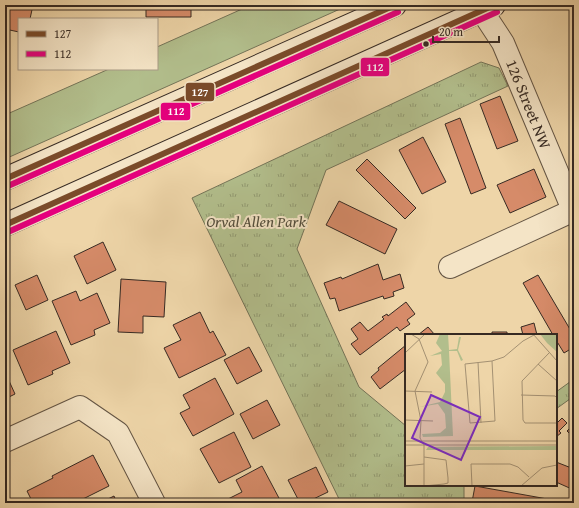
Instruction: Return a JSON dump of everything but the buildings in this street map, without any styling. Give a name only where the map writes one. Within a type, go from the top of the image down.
[{"type":"main road","points":[[5,179],[395,5]]},
{"type":"main road","points":[[5,225],[483,7]]},
{"type":"main road","name":"126 Street NW","points":[[450,267],[574,211],[503,42],[483,7]]},
{"type":"main road","points":[[5,441],[80,407],[118,433],[154,503]]},
{"type":"green space","points":[[251,5],[349,5],[5,159],[5,115],[107,70],[158,70],[158,47]]},
{"type":"green space","name":"Orval Allen Park","points":[[481,62],[499,68],[508,86],[326,170],[297,249],[359,387],[405,425],[405,486],[464,486],[464,503],[341,503],[192,198]]},
{"type":"green space","points":[[574,379],[574,396],[557,408],[557,391]]},
{"type":"transit line","name":"127","points":[[5,179],[395,5]]},
{"type":"transit line","name":"127","points":[[5,225],[494,5]]},
{"type":"transit line","name":"112","points":[[8,186],[398,12]]},
{"type":"transit line","name":"112","points":[[8,232],[497,12]]}]
